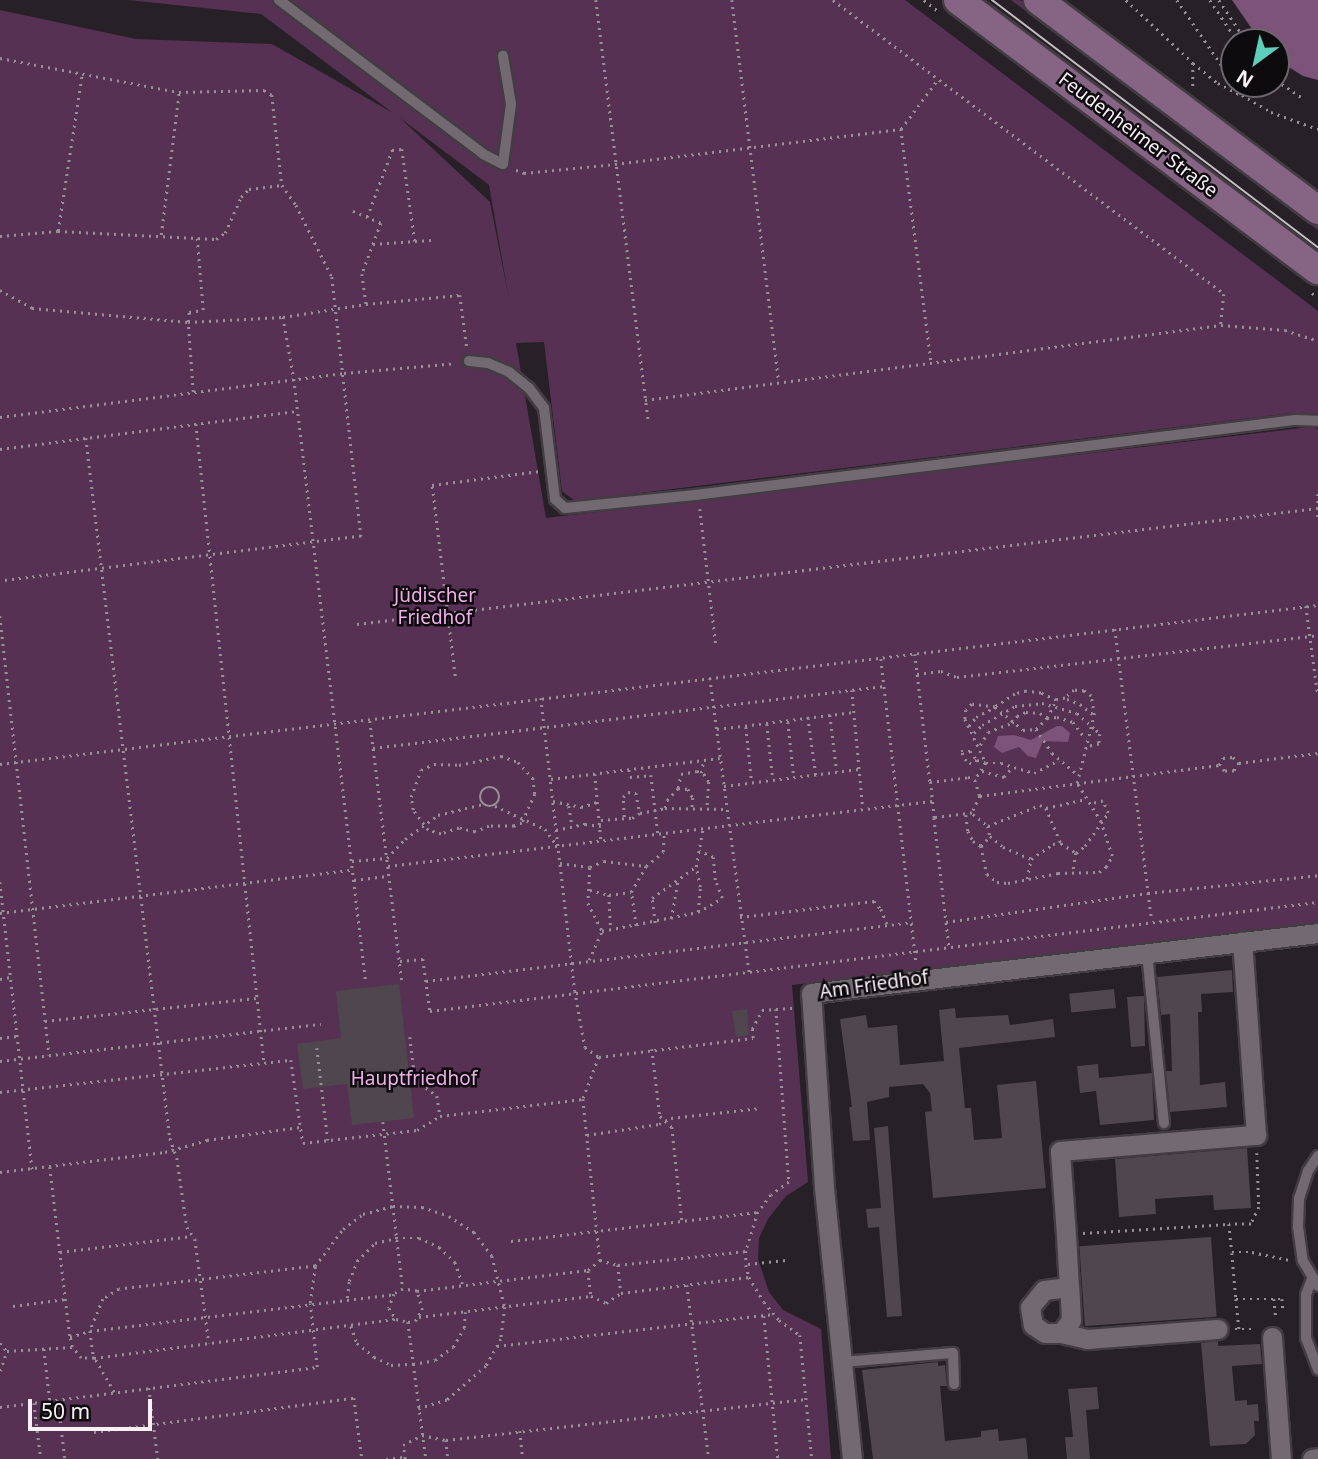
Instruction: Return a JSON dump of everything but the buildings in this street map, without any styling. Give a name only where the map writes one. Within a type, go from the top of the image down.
[{"type":"main road","name":"Feudenheimer Straße","points":[[958,0],[1318,270]]},
{"type":"main road","points":[[1038,0],[1318,210]]},
{"type":"street","name":"Am Friedhof","points":[[852,1459],[824,1187],[811,993],[1318,933]]},
{"type":"street","points":[[1061,1333],[1071,1320],[1060,1151],[1256,1135],[1242,942]]},
{"type":"street","points":[[1069,1287],[1044,1290],[1030,1307],[1033,1325],[1045,1333],[1061,1333],[1087,1339],[1218,1329]]},
{"type":"street","points":[[1264,1333],[1281,1459]]},
{"type":"street","points":[[1312,1459],[1318,1458]]},
{"type":"lane","points":[[279,0],[484,154],[503,164],[511,104],[503,56]]},
{"type":"lane","points":[[469,361],[488,363],[509,372],[529,388],[544,408],[555,499],[565,508],[708,493],[1295,420],[1318,421]]},
{"type":"lane","points":[[1147,953],[1164,1123]]},
{"type":"lane","points":[[1318,1157],[1308,1171],[1299,1198],[1303,1261],[1315,1282],[1307,1295],[1306,1338],[1318,1370]]},
{"type":"lane","points":[[842,1362],[953,1353],[954,1384]]},
{"type":"path","points":[[596,0],[648,419]]},
{"type":"path","points":[[732,0],[779,381]]},
{"type":"path","points":[[833,0],[1224,294],[1221,325]]},
{"type":"path","points":[[1126,0],[1192,63],[1220,84]]},
{"type":"path","points":[[1177,0],[1220,65]]},
{"type":"path","points":[[1210,0],[1229,28]]},
{"type":"path","points":[[1219,0],[1238,28]]},
{"type":"path","points":[[0,58],[179,93],[264,90],[272,95],[282,185],[296,205],[332,277],[338,308],[361,536],[0,582]]},
{"type":"path","points":[[1192,63],[1193,88]]},
{"type":"path","points":[[58,231],[82,74]]},
{"type":"path","points":[[931,360],[901,129],[938,79]]},
{"type":"path","points":[[1290,90],[1301,97]]},
{"type":"path","points":[[161,235],[179,93]]},
{"type":"path","points":[[1245,98],[1271,113],[1318,129]]},
{"type":"path","points":[[503,164],[524,173],[901,129]]},
{"type":"path","points":[[367,217],[392,150],[402,149],[415,242]]},
{"type":"path","points":[[0,236],[58,231],[216,239],[225,233],[241,197],[249,188],[282,185]]},
{"type":"path","points":[[353,211],[381,223],[362,274],[366,304]]},
{"type":"path","points":[[193,392],[189,312],[203,310],[197,238]]},
{"type":"path","points":[[373,244],[431,240]]},
{"type":"path","points":[[0,290],[32,308],[188,321],[284,317],[366,304],[460,295],[469,361],[344,373],[0,417]]},
{"type":"path","points":[[284,317],[298,411],[366,983]]},
{"type":"path","points":[[645,400],[931,360],[1221,325],[1285,330],[1318,341]]},
{"type":"path","points":[[0,449],[298,411]]},
{"type":"path","points":[[196,424],[232,737],[264,1063]]},
{"type":"path","points":[[86,438],[161,1074],[187,1227],[193,1236],[209,1343]]},
{"type":"path","points":[[455,676],[432,485],[550,469]]},
{"type":"path","points":[[1318,494],[1318,518]]},
{"type":"path","points":[[699,505],[716,645]]},
{"type":"path","points":[[357,624],[1317,508]]},
{"type":"path","points":[[0,764],[1318,605]]},
{"type":"path","points":[[1306,606],[1318,696]]},
{"type":"path","points":[[0,616],[35,909],[49,1055]]},
{"type":"path","points":[[1115,629],[1152,921]]},
{"type":"path","points":[[917,674],[941,671],[957,677],[1318,635]]},
{"type":"path","points":[[915,654],[949,946]]},
{"type":"path","points":[[880,659],[900,805],[918,979]]},
{"type":"path","points":[[710,678],[749,972]]},
{"type":"path","points":[[373,748],[884,686]]},
{"type":"path","points":[[852,690],[863,810]]},
{"type":"path","points":[[966,815],[968,831],[973,841],[981,846],[987,874],[998,882],[1073,872],[1098,872],[1106,867],[1112,856],[1101,822],[1077,783],[1094,715],[1091,696],[1084,691],[1074,690],[1065,698],[1056,700],[1027,691],[1014,694],[976,717],[969,726]]},
{"type":"path","points":[[541,698],[575,991],[585,1047],[599,1057],[753,1038],[752,1029],[762,1010],[812,1007]]},
{"type":"path","points":[[1065,698],[1080,704],[1094,715]]},
{"type":"path","points":[[1037,730],[1056,700]]},
{"type":"path","points":[[974,733],[982,725],[1027,702],[1077,713],[1101,739],[1096,747],[1085,747]]},
{"type":"path","points":[[975,780],[986,763],[965,719],[966,710],[972,704],[995,707],[1023,730],[1037,730]]},
{"type":"path","points":[[717,729],[854,712]]},
{"type":"path","points":[[979,745],[988,732],[1012,723],[1026,712],[1073,722],[1086,740]]},
{"type":"path","points":[[831,715],[837,772]]},
{"type":"path","points":[[808,718],[816,775]]},
{"type":"path","points":[[788,720],[794,778]]},
{"type":"path","points":[[370,721],[402,982]]},
{"type":"path","points":[[766,723],[773,780]]},
{"type":"path","points":[[746,725],[752,783]]},
{"type":"path","points":[[1037,730],[1059,760],[1078,775]]},
{"type":"path","points":[[977,760],[971,764],[966,761],[961,751],[970,751],[977,760],[986,763],[1038,773],[1059,760]]},
{"type":"path","points":[[1239,763],[1318,753]]},
{"type":"path","points":[[501,756],[518,762],[533,778],[535,794],[524,818],[522,823],[514,826],[489,826],[475,832],[459,828],[433,833],[413,810],[411,797],[421,770],[434,764],[459,765],[501,756]]},
{"type":"path","points":[[1219,765],[1223,758],[1233,757],[1239,763]]},
{"type":"path","points":[[551,779],[720,758]]},
{"type":"path","points":[[701,773],[704,759]]},
{"type":"path","points":[[1219,765],[1224,771],[1234,771],[1239,763]]},
{"type":"path","points":[[980,796],[1219,765]]},
{"type":"path","points":[[982,771],[1004,777],[1012,767]]},
{"type":"path","points":[[723,786],[859,769]]},
{"type":"path","points":[[629,770],[631,777],[651,775],[658,834]]},
{"type":"path","points":[[665,808],[667,800],[678,788],[681,774],[701,773]]},
{"type":"path","points":[[701,773],[709,782],[707,808]]},
{"type":"path","points":[[595,774],[601,841]]},
{"type":"path","points":[[930,782],[968,777],[975,780],[980,796],[972,813],[934,818]]},
{"type":"path","points":[[483,804],[481,793],[491,788],[500,795],[495,806]]},
{"type":"path","points":[[678,788],[688,789],[693,798],[692,809]]},
{"type":"path","points":[[624,819],[623,797],[628,792],[636,793],[640,813]]},
{"type":"path","points":[[988,826],[1040,805],[1046,808],[1086,799]]},
{"type":"path","points":[[1073,872],[1076,853],[1085,846],[1108,813],[1107,805],[1098,800],[1090,804]]},
{"type":"path","points":[[553,801],[569,806],[597,802]]},
{"type":"path","points":[[388,866],[932,801]]},
{"type":"path","points":[[352,861],[387,858],[424,824],[438,815],[483,804],[495,806],[545,829],[557,846]]},
{"type":"path","points":[[569,806],[572,826]]},
{"type":"path","points":[[601,820],[624,819],[665,808],[726,810]]},
{"type":"path","points":[[1046,808],[1061,843],[1076,853]]},
{"type":"path","points":[[972,813],[988,826],[990,835],[1008,850],[1031,859]]},
{"type":"path","points":[[555,831],[572,826],[601,826]]},
{"type":"path","points":[[698,912],[700,887],[695,867],[703,829]]},
{"type":"path","points":[[636,926],[631,892],[646,866],[663,852],[664,833]]},
{"type":"path","points":[[981,846],[990,835]]},
{"type":"path","points":[[1027,879],[1031,859],[1045,847],[1061,843]]},
{"type":"path","points":[[602,931],[655,923],[698,912],[722,898],[715,880],[713,857],[699,851]]},
{"type":"path","points":[[559,863],[590,867],[604,861],[646,866]]},
{"type":"path","points":[[590,867],[588,903],[602,931]]},
{"type":"path","points":[[655,923],[652,898],[695,867]]},
{"type":"path","points":[[2,913],[353,870]]},
{"type":"path","points":[[946,922],[1148,893],[1318,875]]},
{"type":"path","points":[[354,880],[389,876]]},
{"type":"path","points":[[671,919],[678,879]]},
{"type":"path","points":[[0,882],[32,1169]]},
{"type":"path","points":[[590,890],[609,895],[631,892]]},
{"type":"path","points":[[609,895],[611,930]]},
{"type":"path","points":[[740,917],[874,901],[881,909],[887,925]]},
{"type":"path","points":[[400,961],[423,959],[430,1012],[575,991],[1318,901]]},
{"type":"path","points":[[426,981],[912,922]]},
{"type":"path","points":[[588,961],[602,931]]},
{"type":"path","points":[[0,979],[10,977]]},
{"type":"path","points":[[46,1021],[256,998]]},
{"type":"path","points":[[776,1009],[789,1182],[771,1195],[758,1212],[746,1251],[746,1265],[749,1277],[774,1314],[800,1335],[804,1399],[812,1459]]},
{"type":"path","points":[[0,1061],[321,1024]]},
{"type":"path","points":[[0,1038],[17,1036]]},
{"type":"path","points":[[410,1037],[415,1079],[437,1096],[440,1116]]},
{"type":"path","points":[[317,1048],[328,1140]]},
{"type":"path","points":[[652,1049],[660,1116],[672,1127],[682,1221]]},
{"type":"path","points":[[599,1057],[583,1099],[600,1260]]},
{"type":"path","points":[[0,1092],[291,1060],[303,1143],[417,1130],[440,1116],[583,1099]]},
{"type":"path","points":[[587,1135],[760,1108]]},
{"type":"path","points":[[383,1122],[403,1289]]},
{"type":"path","points":[[0,1172],[174,1150],[206,1140],[300,1127]]},
{"type":"path","points":[[1066,1234],[1251,1224],[1259,1208],[1256,1135]]},
{"type":"path","points":[[50,1167],[70,1337],[72,1347],[81,1358],[396,1320],[408,1322],[418,1317],[591,1296],[606,1303],[621,1293],[749,1277]]},
{"type":"path","points":[[0,1407],[317,1367],[310,1303],[315,1266],[343,1228],[363,1214],[393,1206],[422,1207],[449,1216],[474,1232],[492,1256],[501,1280],[505,1307],[497,1346],[486,1366],[469,1384],[447,1400],[418,1409]]},
{"type":"path","points":[[511,1241],[758,1212]]},
{"type":"path","points":[[1229,1224],[1239,1329]]},
{"type":"path","points":[[60,1252],[193,1236]]},
{"type":"path","points":[[347,1298],[349,1280],[357,1261],[375,1243],[396,1238],[419,1238],[439,1247],[455,1262],[463,1285]]},
{"type":"path","points":[[600,1260],[618,1265],[746,1251]]},
{"type":"path","points":[[1232,1252],[1252,1252],[1287,1260]]},
{"type":"path","points":[[70,1337],[90,1331],[394,1294],[403,1289],[417,1291],[588,1270],[600,1260]]},
{"type":"path","points":[[746,1265],[786,1260]]},
{"type":"path","points":[[618,1265],[621,1293]]},
{"type":"path","points":[[114,1392],[94,1358],[90,1331],[103,1299],[119,1289],[315,1266]]},
{"type":"path","points":[[588,1270],[591,1296]]},
{"type":"path","points":[[687,1284],[709,1459]]},
{"type":"path","points":[[417,1291],[422,1303],[418,1317]]},
{"type":"path","points":[[394,1294],[390,1308],[396,1320]]},
{"type":"path","points":[[13,1306],[66,1299]]},
{"type":"path","points":[[1236,1299],[1282,1299],[1283,1308]]},
{"type":"path","points":[[351,1326],[357,1343],[374,1357],[391,1365],[413,1364],[435,1360],[453,1347],[464,1328],[465,1312]]},
{"type":"path","points":[[497,1346],[774,1314]]},
{"type":"path","points":[[764,1315],[778,1459]]},
{"type":"path","points":[[408,1322],[426,1458]]},
{"type":"path","points":[[1218,1329],[1264,1333]]},
{"type":"path","points":[[0,1343],[7,1351]]},
{"type":"path","points":[[7,1351],[72,1347]]},
{"type":"path","points":[[44,1349],[50,1401]]},
{"type":"path","points":[[1,1369],[7,1351]]},
{"type":"path","points":[[149,1388],[158,1459]]},
{"type":"path","points":[[94,1433],[354,1398],[362,1459]]},
{"type":"path","points":[[58,1399],[65,1459]]},
{"type":"path","points":[[386,1459],[405,1458],[403,1444],[422,1434],[446,1440],[804,1399]]},
{"type":"path","points":[[34,1403],[41,1459]]},
{"type":"path","points":[[520,1431],[523,1459]]},
{"type":"path","points":[[446,1440],[448,1459]]},
{"type":"green space","name":"Hauptfriedhof","points":[[128,0],[905,0],[1318,311],[1318,414],[1292,413],[575,501],[562,491],[544,342],[516,343],[546,518],[1310,427],[1318,429],[1318,924],[792,985],[808,1182],[786,1196],[768,1219],[759,1238],[758,1259],[769,1292],[783,1310],[821,1329],[831,1459],[0,1459],[0,10],[136,39],[272,44],[393,113],[261,14]],"holes":[[[400,118],[489,185],[509,299],[490,202]]]},
{"type":"green space","points":[[974,0],[986,0],[1318,250],[1318,258]]},
{"type":"green space","points":[[1011,0],[1020,0],[1318,221],[1318,230]]},
{"type":"shaded area","points":[[1232,0],[1318,0],[1318,80],[1303,76],[1290,68],[1290,28],[1251,28]]},
{"type":"shaded area","points":[[1062,726],[1070,733],[1068,742],[1043,741],[1036,758],[1028,756],[1019,747],[1002,753],[994,747],[998,736],[1014,735],[1031,740]]},
{"type":"tram line","points":[[992,0],[1318,247]]},
{"type":"park label","name":"Jüdischer Friedhof","points":[[435,607]]}]
